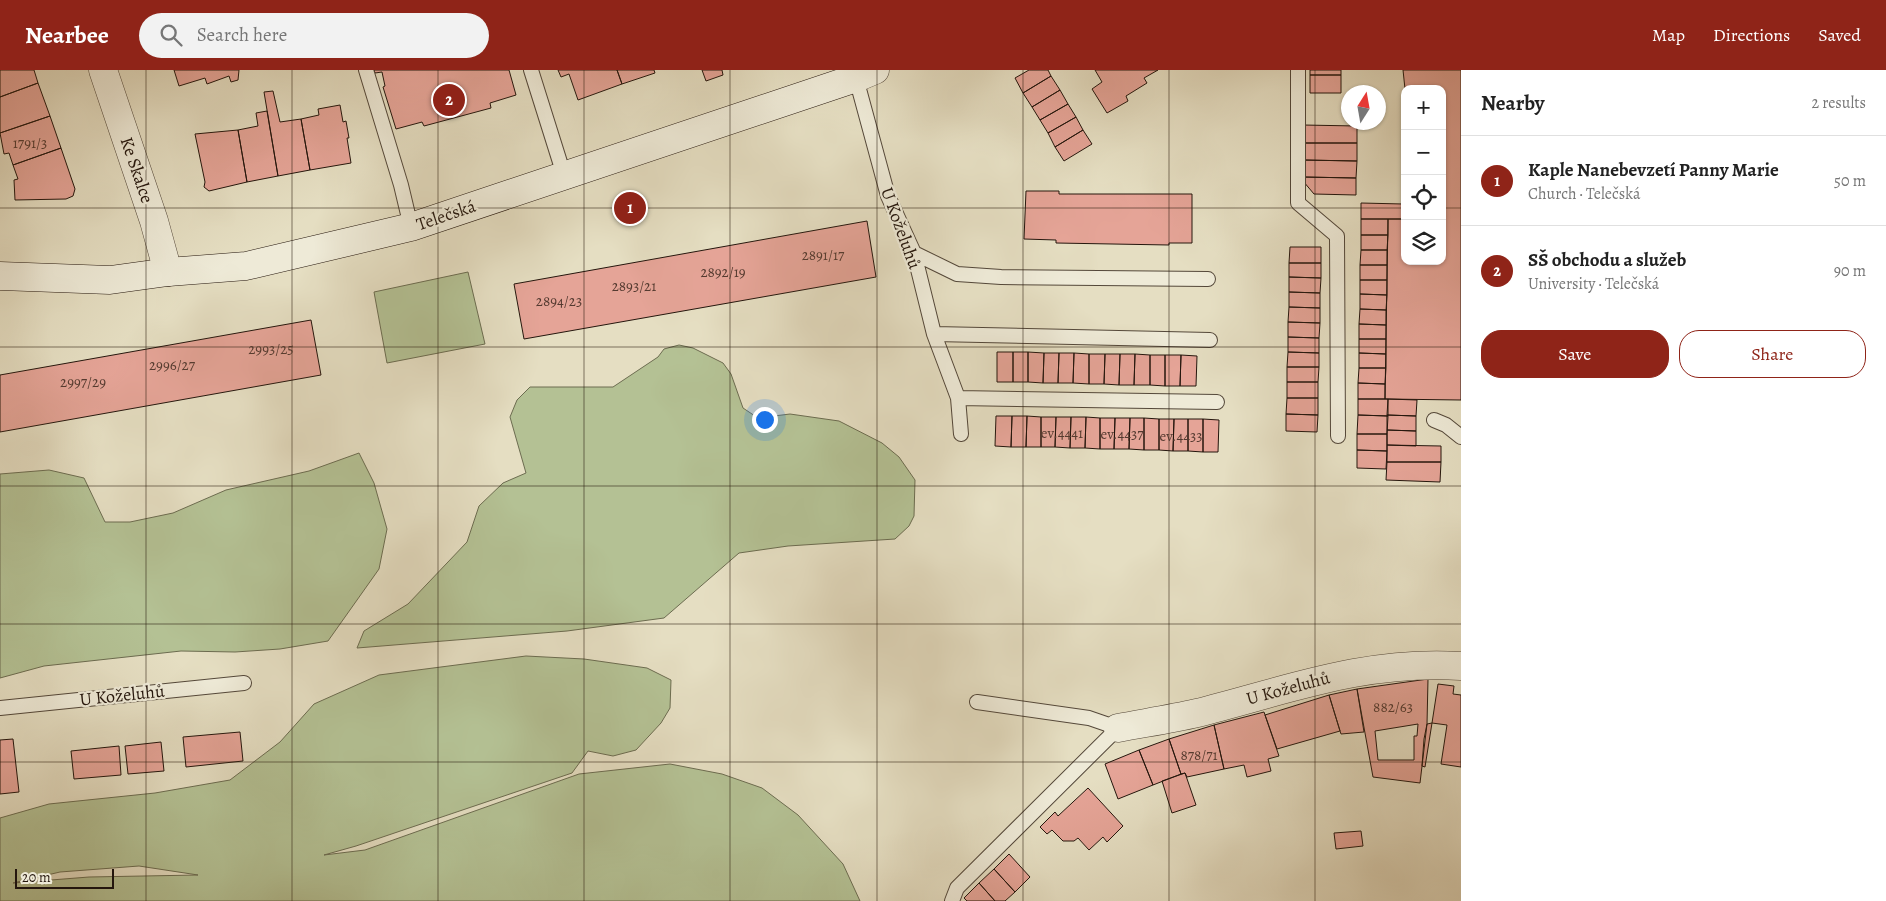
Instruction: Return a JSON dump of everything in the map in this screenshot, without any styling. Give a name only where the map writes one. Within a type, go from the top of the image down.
[{"type":"street","name":"Ke Skalce","points":[[103,70],[154,221],[168,272]]},
{"type":"street","name":"Telečská","points":[[0,276],[110,280],[168,272],[246,266],[411,227],[861,73]]},
{"type":"street","name":"U Koželuhů","points":[[1118,728],[1195,713],[1316,680],[1383,666],[1434,664],[1461,666]]},
{"type":"lane","points":[[366,70],[401,185],[411,227]]},
{"type":"lane","points":[[532,70],[564,175]]},
{"type":"lane","points":[[1298,70],[1298,203],[1338,236],[1338,436]]},
{"type":"lane","name":"U Koželuhů","points":[[861,73],[888,196],[914,253],[934,334],[958,398],[960,434]]},
{"type":"lane","points":[[914,253],[957,274],[1001,277],[1208,279]]},
{"type":"lane","points":[[934,334],[1210,340]]},
{"type":"lane","points":[[958,398],[1217,402]]},
{"type":"lane","points":[[1434,420],[1446,425],[1461,437]]},
{"type":"lane","name":"U Koželuhů","points":[[0,708],[244,683]]},
{"type":"lane","points":[[952,901],[957,888],[1118,728],[1089,718],[977,702]]},
{"type":"green space","points":[[468,272],[485,344],[387,363],[374,292]]},
{"type":"green space","points":[[679,345],[693,348],[723,363],[731,374],[743,408],[758,418],[790,414],[839,421],[882,443],[899,457],[915,480],[914,516],[909,526],[895,539],[788,546],[739,553],[664,618],[567,631],[357,648],[364,631],[408,604],[467,542],[479,506],[503,483],[526,473],[510,417],[517,400],[530,387],[613,387],[658,357],[664,349]]},
{"type":"green space","points":[[359,453],[374,483],[387,529],[379,569],[328,641],[280,649],[235,652],[181,651],[44,666],[0,678],[0,474],[49,470],[84,478],[105,522],[130,522],[173,513],[226,490],[309,471]]},
{"type":"green space","points":[[526,656],[584,659],[647,668],[671,680],[670,708],[661,723],[636,750],[613,756],[588,751],[572,773],[356,846],[324,855],[365,850],[579,774],[670,764],[722,774],[762,788],[798,815],[843,864],[860,901],[0,901],[0,818],[49,804],[155,793],[230,780],[280,742],[314,704],[379,675]],"holes":[[[139,866],[198,875],[89,877],[13,883],[60,872]]]},
{"type":"building","points":[[0,70],[34,70],[38,83],[0,97]]},
{"type":"building","points":[[174,70],[239,70],[238,80],[231,82],[229,76],[207,84],[205,78],[179,86]]},
{"type":"building","points":[[374,70],[509,70],[516,95],[490,103],[491,108],[424,126],[422,122],[396,129],[383,87],[385,86],[382,72],[375,73]]},
{"type":"building","points":[[558,70],[617,70],[622,84],[578,100],[569,74],[561,77]]},
{"type":"building","points":[[617,70],[654,70],[655,73],[622,84]]},
{"type":"building","points":[[702,70],[722,70],[723,75],[706,81]]},
{"type":"building","points":[[1029,70],[1048,70],[1051,76],[1023,93],[1015,78]]},
{"type":"building","points":[[1095,70],[1158,70],[1144,78],[1147,83],[1126,96],[1128,101],[1107,113],[1092,89],[1102,82]]},
{"type":"building","points":[[1310,70],[1341,70],[1341,75],[1310,75]]},
{"type":"building","points":[[1403,70],[1461,70],[1461,400],[1385,399],[1388,219],[1401,219],[1401,265],[1446,265],[1446,85],[1405,85]]},
{"type":"building","points":[[1310,75],[1341,75],[1341,93],[1310,93]]},
{"type":"building","points":[[1051,76],[1060,90],[1032,107],[1023,93]]},
{"type":"building","points":[[38,83],[50,116],[0,133],[0,97]]},
{"type":"building","points":[[1060,90],[1068,104],[1040,120],[1032,107]]},
{"type":"building","points":[[273,91],[280,122],[301,119],[310,170],[278,176],[264,92]]},
{"type":"building","points":[[1068,104],[1076,117],[1048,133],[1040,120]]},
{"type":"building","points":[[340,105],[343,122],[346,121],[351,163],[310,170],[301,119],[319,115],[318,109]]},
{"type":"building","points":[[267,111],[278,176],[247,182],[238,130],[258,126],[256,113]]},
{"type":"building","points":[[50,116],[61,148],[13,165],[9,153],[4,154],[0,133]]},
{"type":"building","points":[[1076,117],[1083,130],[1055,147],[1048,133]]},
{"type":"building","points":[[1303,125],[1341,126],[1341,130],[1357,130],[1357,143],[1303,143]]},
{"type":"building","points":[[238,130],[247,182],[209,191],[204,187],[205,182],[195,134]]},
{"type":"building","points":[[1083,130],[1092,144],[1064,161],[1055,147]]},
{"type":"building","points":[[1303,143],[1357,143],[1357,161],[1303,160]]},
{"type":"building","points":[[61,148],[75,189],[73,196],[66,199],[15,200],[14,180],[18,179],[13,165]]},
{"type":"building","points":[[1303,160],[1357,161],[1356,178],[1303,177]]},
{"type":"building","points":[[1303,177],[1356,178],[1356,195],[1314,194],[1303,181]]},
{"type":"building","points":[[1026,191],[1059,191],[1059,194],[1192,194],[1192,243],[1169,243],[1169,245],[1056,243],[1056,240],[1024,239]]},
{"type":"building","points":[[630,198],[637,201],[640,208],[637,215],[630,218],[623,215],[620,208],[623,201]]},
{"type":"building","points":[[1361,203],[1401,204],[1401,219],[1361,219]]},
{"type":"building","points":[[1361,219],[1388,219],[1388,235],[1361,235]]},
{"type":"building","points":[[867,221],[876,277],[524,339],[514,284]]},
{"type":"building","points":[[1361,235],[1388,235],[1387,250],[1361,250]]},
{"type":"building","points":[[1290,247],[1321,247],[1321,263],[1289,263]]},
{"type":"building","points":[[1361,250],[1387,250],[1387,265],[1360,265]]},
{"type":"building","points":[[1289,263],[1321,263],[1321,278],[1289,277]]},
{"type":"building","points":[[1360,265],[1387,265],[1387,280],[1360,280]]},
{"type":"building","points":[[1289,277],[1321,278],[1320,293],[1289,292]]},
{"type":"building","points":[[1360,280],[1387,280],[1387,295],[1360,294]]},
{"type":"building","points":[[1289,292],[1320,293],[1320,308],[1289,307]]},
{"type":"building","points":[[1360,294],[1387,295],[1386,310],[1360,309]]},
{"type":"building","points":[[1289,307],[1320,308],[1320,323],[1288,322]]},
{"type":"building","points":[[1360,309],[1386,310],[1386,325],[1359,324]]},
{"type":"building","points":[[311,320],[321,375],[0,432],[0,375]]},
{"type":"building","points":[[1288,322],[1320,323],[1319,338],[1288,337]]},
{"type":"building","points":[[1359,324],[1386,325],[1386,339],[1359,339]]},
{"type":"building","points":[[1288,337],[1319,338],[1319,353],[1288,352]]},
{"type":"building","points":[[1359,339],[1386,339],[1386,354],[1359,353]]},
{"type":"building","points":[[997,352],[1013,352],[1013,382],[997,382]]},
{"type":"building","points":[[1013,352],[1028,352],[1028,382],[1013,382]]},
{"type":"building","points":[[1028,352],[1044,353],[1043,383],[1028,382]]},
{"type":"building","points":[[1288,352],[1319,353],[1319,367],[1287,367]]},
{"type":"building","points":[[1044,353],[1059,353],[1058,383],[1043,383]]},
{"type":"building","points":[[1059,353],[1074,353],[1073,383],[1058,383]]},
{"type":"building","points":[[1074,353],[1089,354],[1089,384],[1073,383]]},
{"type":"building","points":[[1359,353],[1386,354],[1386,368],[1359,368]]},
{"type":"building","points":[[1089,354],[1105,354],[1104,384],[1089,384]]},
{"type":"building","points":[[1105,354],[1120,354],[1119,385],[1104,384]]},
{"type":"building","points":[[1120,354],[1135,354],[1134,385],[1119,385]]},
{"type":"building","points":[[1135,354],[1150,355],[1150,385],[1134,385]]},
{"type":"building","points":[[1150,355],[1165,355],[1165,386],[1150,385]]},
{"type":"building","points":[[1165,355],[1181,355],[1180,386],[1165,386]]},
{"type":"building","points":[[1181,355],[1197,356],[1196,386],[1180,386]]},
{"type":"building","points":[[1287,367],[1319,367],[1318,382],[1287,382]]},
{"type":"building","points":[[1359,368],[1386,368],[1385,384],[1358,383]]},
{"type":"building","points":[[1287,382],[1318,382],[1318,398],[1287,398]]},
{"type":"building","points":[[1358,383],[1385,384],[1385,399],[1358,399]]},
{"type":"building","points":[[1287,398],[1318,398],[1318,415],[1286,414]]},
{"type":"building","points":[[1358,399],[1388,399],[1388,416],[1358,415]]},
{"type":"building","points":[[1388,399],[1417,400],[1416,416],[1387,415]]},
{"type":"building","points":[[1286,414],[1318,415],[1317,432],[1286,431]]},
{"type":"building","points":[[1358,415],[1388,416],[1387,434],[1357,434]]},
{"type":"building","points":[[1387,415],[1416,416],[1416,431],[1387,430]]},
{"type":"building","points":[[996,416],[1012,416],[1011,447],[995,446]]},
{"type":"building","points":[[1012,416],[1027,416],[1026,447],[1011,447]]},
{"type":"building","points":[[1027,416],[1041,417],[1041,447],[1026,447]]},
{"type":"building","points":[[1041,417],[1056,417],[1055,447],[1041,447]]},
{"type":"building","points":[[1056,417],[1071,417],[1070,448],[1055,447]]},
{"type":"building","points":[[1071,417],[1086,417],[1085,448],[1070,448]]},
{"type":"building","points":[[1086,417],[1100,418],[1100,449],[1085,448]]},
{"type":"building","points":[[1100,418],[1115,418],[1114,449],[1100,449]]},
{"type":"building","points":[[1115,418],[1130,418],[1129,449],[1114,449]]},
{"type":"building","points":[[1130,418],[1144,418],[1144,450],[1129,449]]},
{"type":"building","points":[[1144,418],[1159,419],[1159,450],[1144,450]]},
{"type":"building","points":[[1159,419],[1174,419],[1173,451],[1159,450]]},
{"type":"building","points":[[1174,419],[1188,419],[1188,451],[1173,451]]},
{"type":"building","points":[[1188,419],[1203,419],[1203,452],[1188,451]]},
{"type":"building","points":[[1203,419],[1219,420],[1218,452],[1203,452]]},
{"type":"building","points":[[1387,430],[1416,431],[1416,446],[1387,445]]},
{"type":"building","points":[[1357,434],[1387,434],[1387,451],[1357,450]]},
{"type":"building","points":[[1387,445],[1441,446],[1441,462],[1387,462]]},
{"type":"building","points":[[1357,450],[1387,451],[1386,469],[1357,468]]},
{"type":"building","points":[[1387,462],[1441,462],[1440,482],[1386,480]]},
{"type":"building","points":[[1428,679],[1427,724],[1420,783],[1373,777],[1357,689]],"holes":[[[1418,724],[1417,736],[1414,736],[1414,760],[1378,760],[1375,731]]]},
{"type":"building","points":[[1438,684],[1454,686],[1453,694],[1461,695],[1461,767],[1441,764],[1447,725],[1432,723]]},
{"type":"building","points":[[1357,689],[1364,732],[1341,734],[1329,695]]},
{"type":"building","points":[[1329,695],[1340,731],[1277,749],[1265,715]]},
{"type":"building","points":[[1264,712],[1279,756],[1268,759],[1271,771],[1247,777],[1244,765],[1224,769],[1214,725]]},
{"type":"building","points":[[1432,723],[1425,767],[1422,766],[1424,739],[1427,724]]},
{"type":"building","points":[[1214,725],[1224,769],[1187,777],[1185,773],[1181,774],[1169,739]]},
{"type":"building","points":[[240,732],[243,761],[186,767],[183,737]]},
{"type":"building","points":[[13,739],[19,792],[0,794],[0,740]]},
{"type":"building","points":[[1169,739],[1181,774],[1153,785],[1139,750]]},
{"type":"building","points":[[161,742],[164,771],[128,774],[125,746]]},
{"type":"building","points":[[119,746],[121,775],[74,779],[71,751]]},
{"type":"building","points":[[1139,750],[1153,785],[1118,799],[1105,764]]},
{"type":"building","points":[[1185,773],[1196,805],[1172,813],[1162,781]]},
{"type":"building","points":[[1088,788],[1123,826],[1107,842],[1103,837],[1089,850],[1078,838],[1074,841],[1063,841],[1052,830],[1047,834],[1040,827],[1055,812],[1058,816]]},
{"type":"building","points":[[1361,831],[1363,846],[1336,849],[1334,833]]},
{"type":"building","points":[[1009,854],[1030,877],[1015,892],[994,869]]},
{"type":"building","points":[[994,869],[1015,892],[1005,901],[995,901],[979,883]]},
{"type":"building","points":[[979,883],[995,901],[967,901],[964,898]]},
{"type":"place","name":"SŠ obchodu a služeb","points":[[449,100]]},
{"type":"place","name":"Kaple Nanebevzetí Panny Marie","points":[[630,208]]}]
